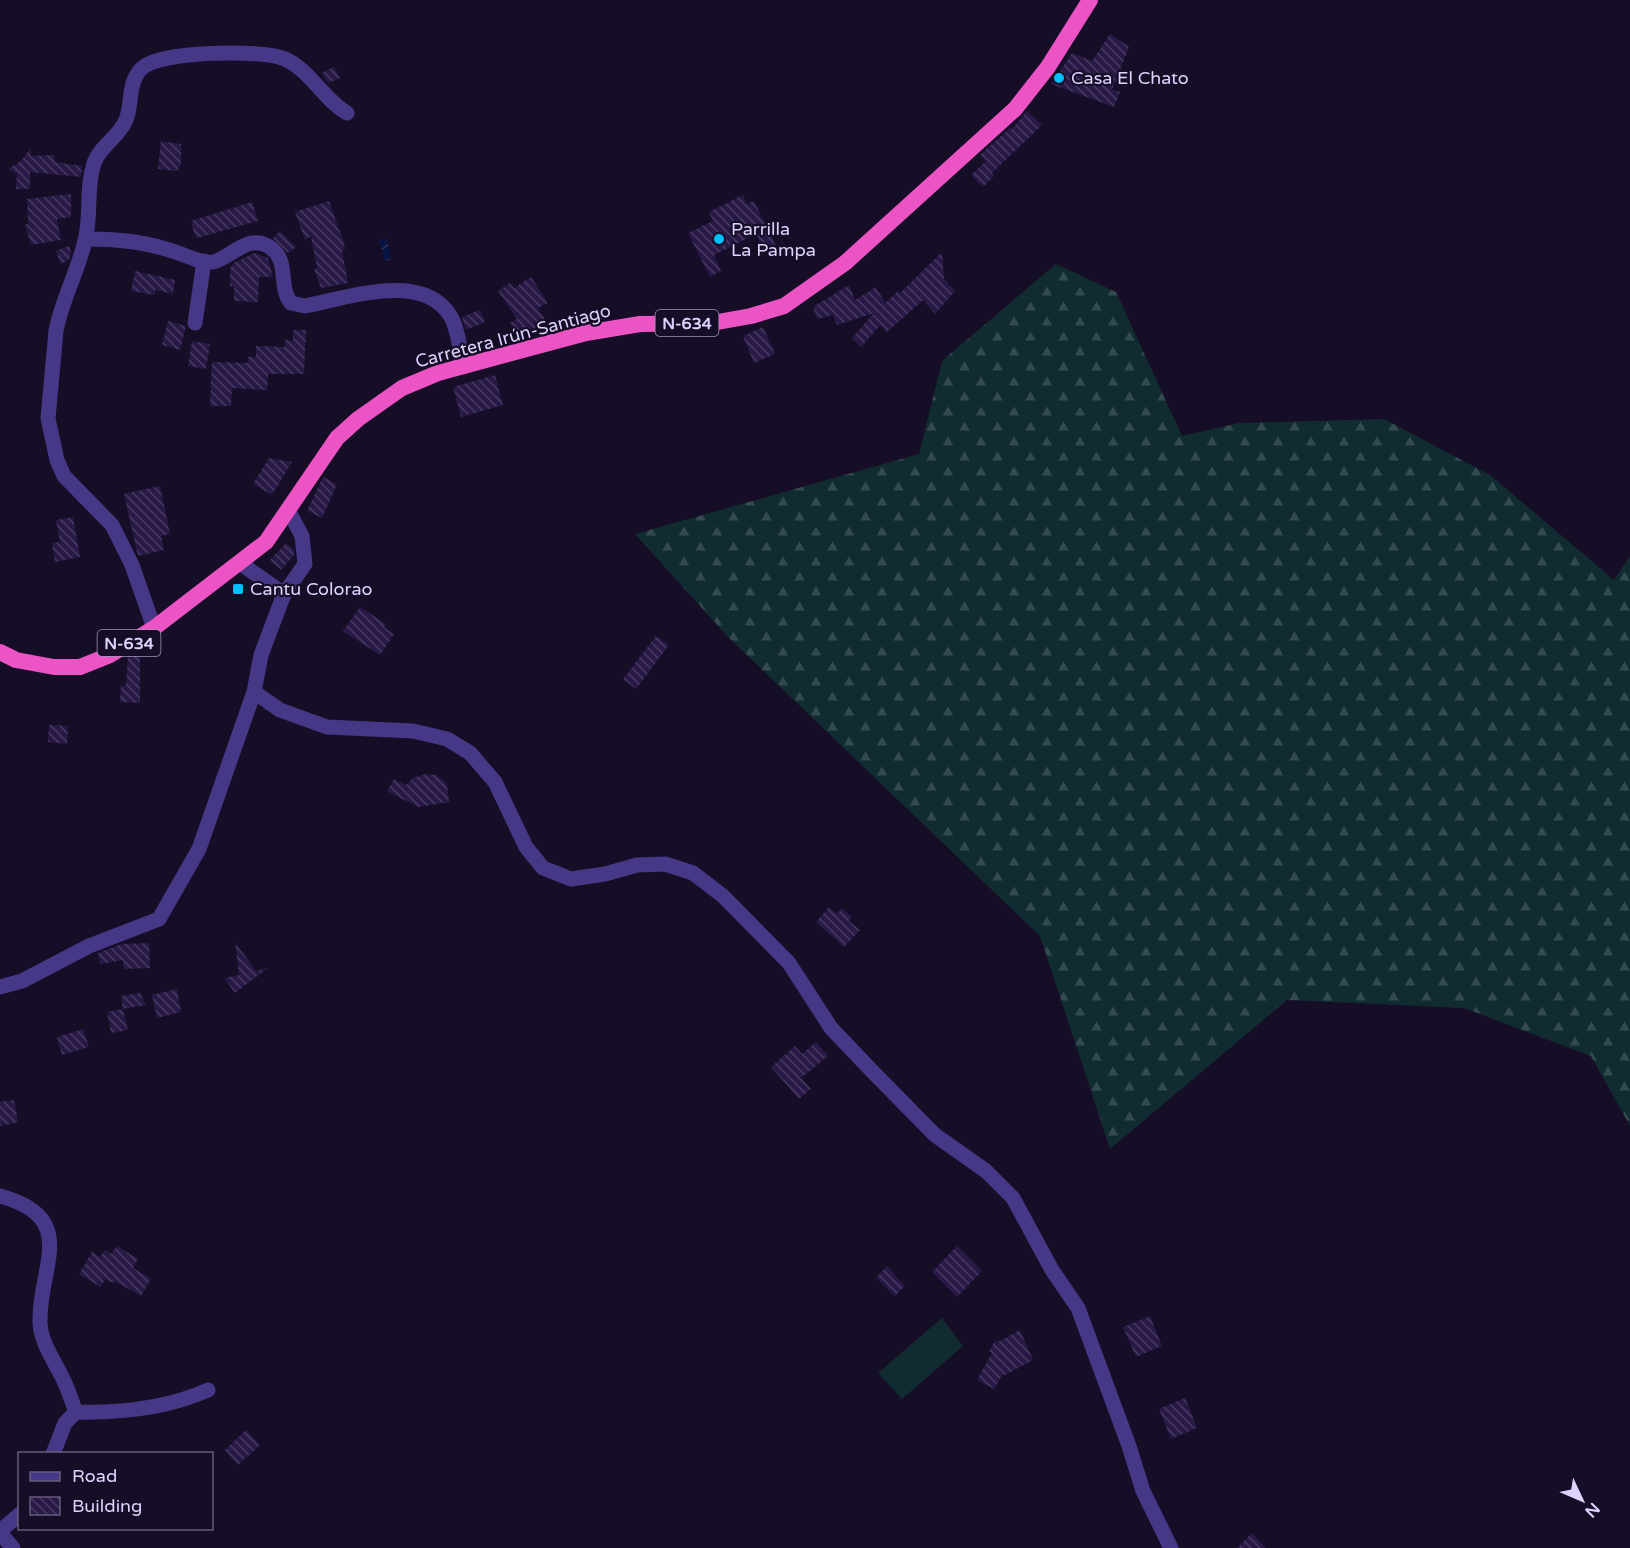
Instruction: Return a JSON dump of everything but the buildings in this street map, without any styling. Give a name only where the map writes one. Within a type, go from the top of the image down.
[{"type":"highway","name":"Carretera Irún-Santiago","points":[[0,652],[16,660],[54,667],[80,667],[110,655],[154,628],[266,542],[337,438],[358,419],[402,388],[463,367],[586,333],[640,324],[712,323],[751,316],[784,306],[845,263],[1015,109],[1048,67],[1090,0]]},
{"type":"street","points":[[154,628],[123,545],[112,525],[64,476],[49,430],[48,418],[58,315],[86,239],[87,197],[94,161],[126,119],[132,83],[136,76],[143,67],[153,62],[214,53],[262,54],[280,57],[295,66],[347,113]]},
{"type":"street","points":[[86,239],[124,239],[152,244],[213,262],[252,243],[270,247],[284,266],[285,296],[291,303],[305,306],[396,290],[422,292],[438,301],[451,318],[459,341],[463,367]]},
{"type":"street","points":[[195,322],[204,261]]},
{"type":"street","points":[[0,987],[22,981],[89,946],[159,919],[199,849],[254,692],[261,655],[284,594],[305,564],[302,536],[288,510]]},
{"type":"street","points":[[240,563],[284,594]]},
{"type":"street","points":[[254,692],[280,710],[327,727],[413,731],[447,739],[470,753],[495,782],[526,847],[543,868],[571,879],[605,874],[637,865],[665,864],[693,873],[723,896],[789,963],[831,1028],[864,1063],[935,1135],[986,1171],[1013,1197],[1052,1270],[1078,1308],[1130,1446],[1143,1491],[1172,1548]]},
{"type":"street","points":[[0,1196],[19,1201],[40,1214],[48,1230],[49,1260],[40,1323],[45,1345],[63,1379],[76,1412]]},
{"type":"street","points":[[54,1452],[65,1423],[76,1412],[141,1408],[194,1397],[208,1390]]},
{"type":"street","points":[[13,1548],[0,1532],[18,1516]]},
{"type":"green space","points":[[1056,264],[1116,292],[1182,436],[1239,423],[1384,419],[1490,475],[1614,580],[1630,556],[1630,1126],[1591,1056],[1464,1008],[1287,1000],[1110,1149],[1040,936],[729,638],[635,534],[919,454],[942,361]]},
{"type":"green space","points":[[942,1318],[963,1346],[902,1399],[878,1373]]},
{"type":"water","points":[[386,238],[391,259],[385,261],[379,240]]},
{"type":"place","name":"Casa El Chato","points":[[1059,78]]},
{"type":"place","name":"Parrilla La Pampa","points":[[719,239]]},
{"type":"place","name":"Cantu Colorao","points":[[238,589]]}]
